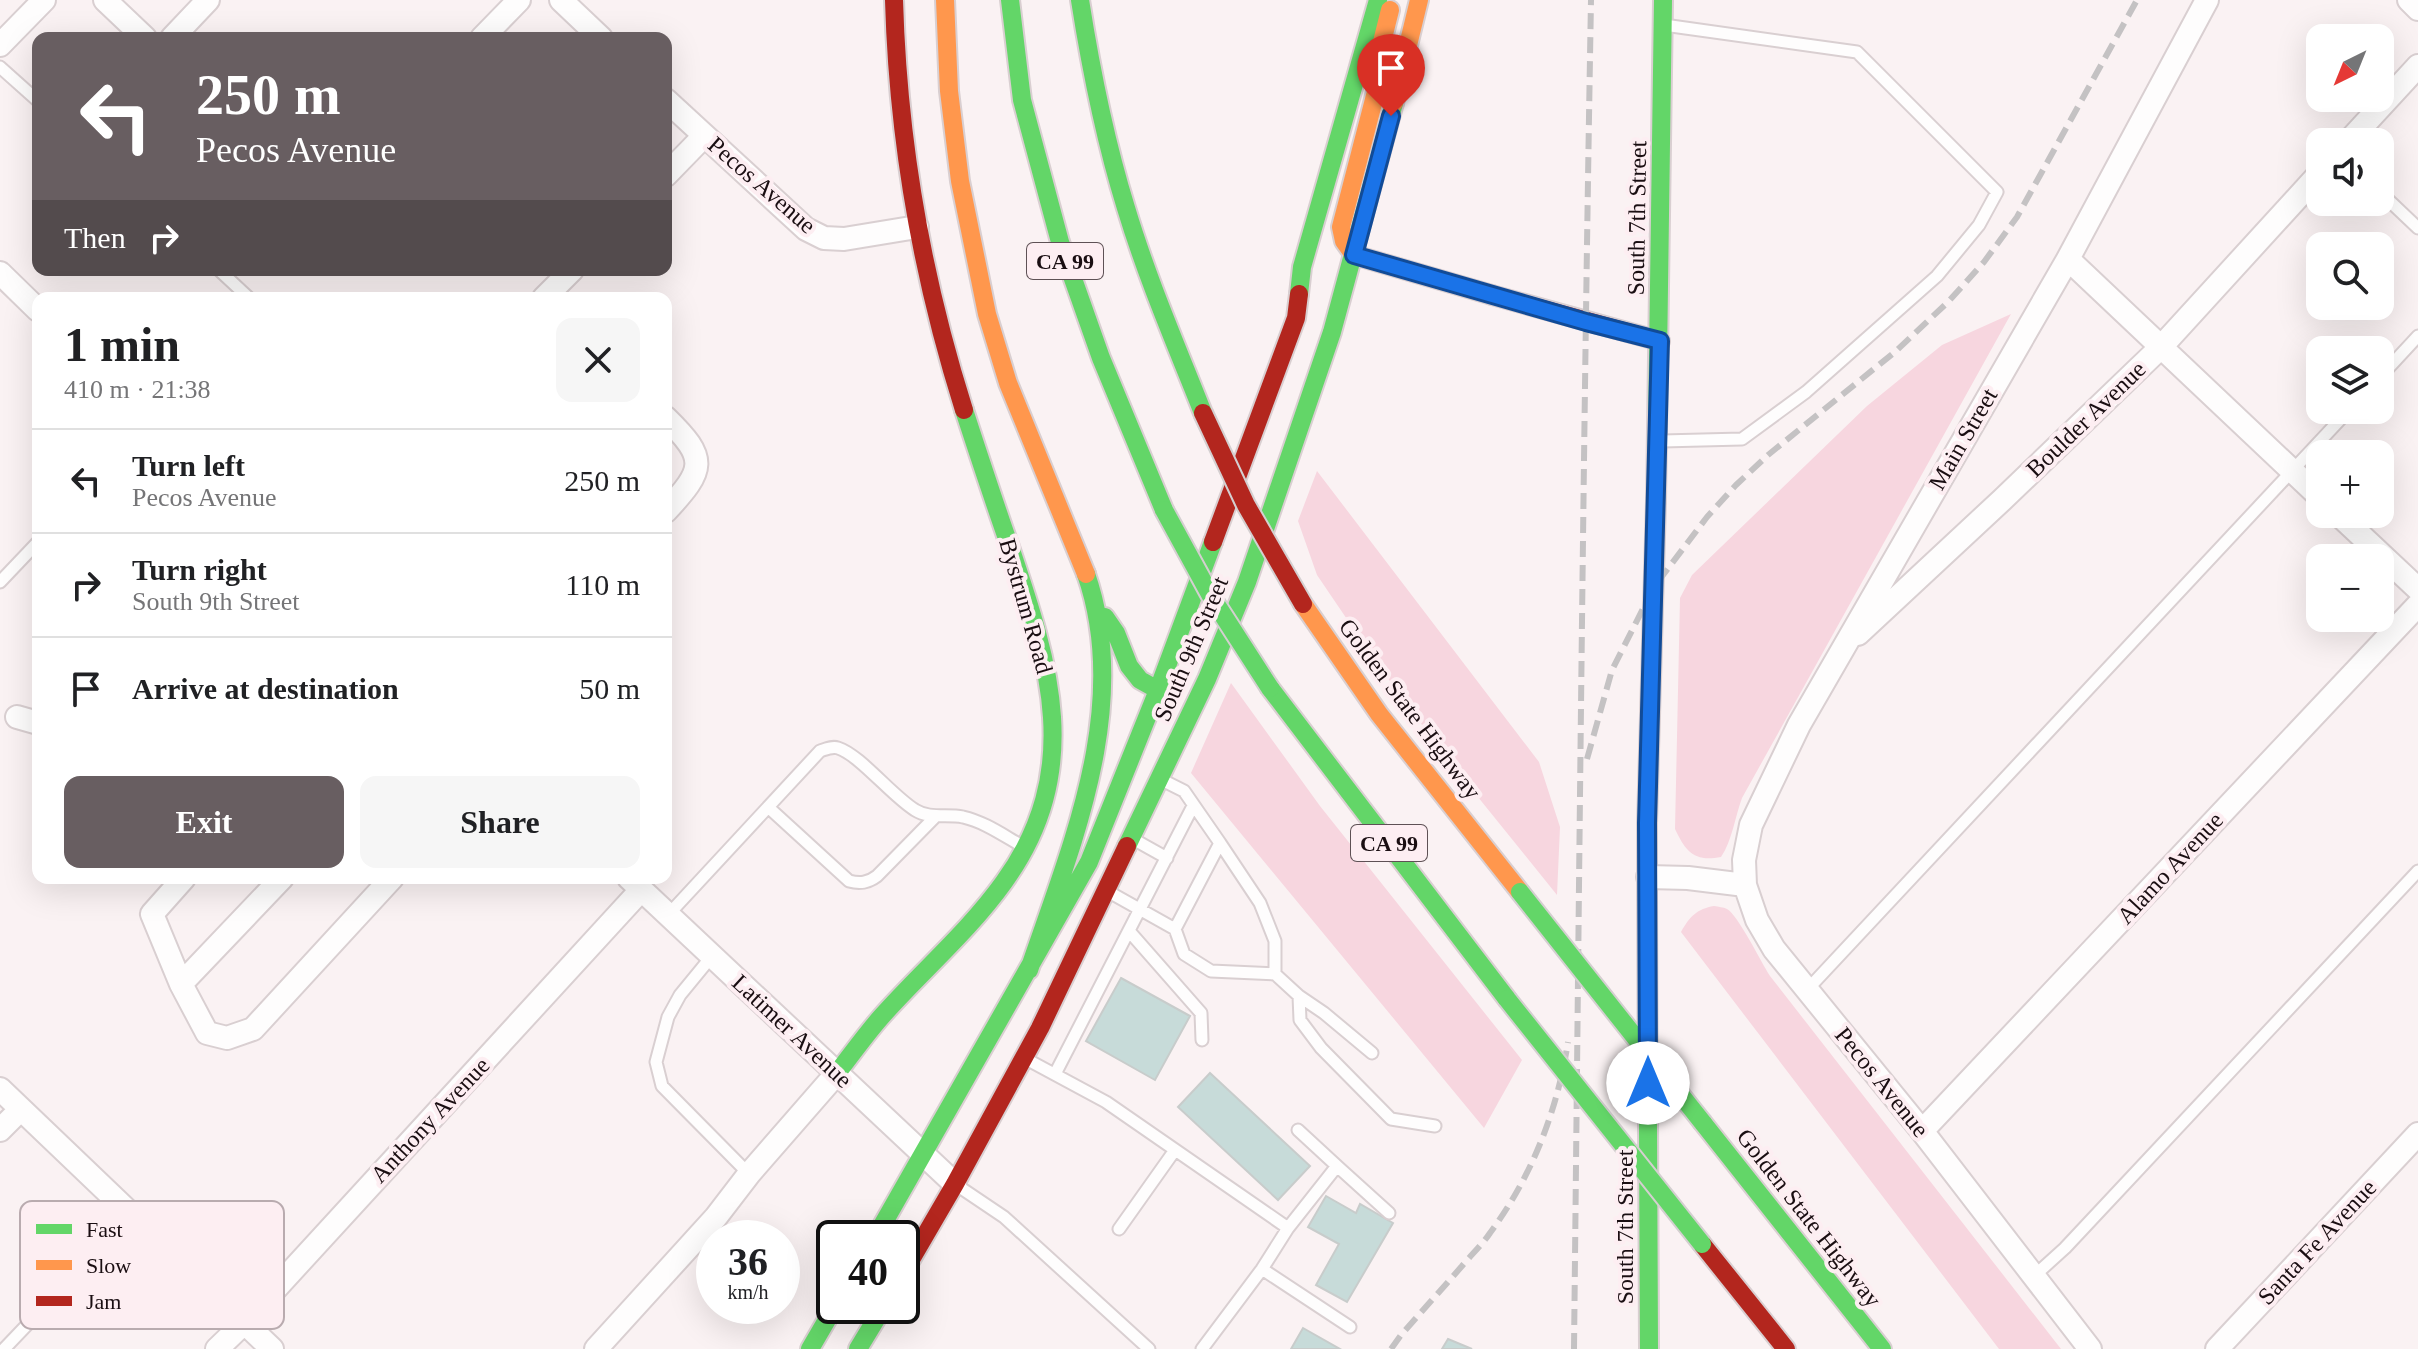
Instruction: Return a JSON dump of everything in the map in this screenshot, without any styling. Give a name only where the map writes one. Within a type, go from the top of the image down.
[{"type":"main road","name":"Bystrum Road","points":[[837,1073],[880,1018],[978,915],[1006,880],[1040,814],[1050,774],[1054,736],[1044,653],[957,388],[936,314],[917,227],[904,150],[894,41],[894,0]]},
{"type":"main road","points":[[945,0],[957,166],[983,295],[1013,398],[1058,503],[1095,604],[1099,635],[1101,703],[1088,785],[1029,970]]},
{"type":"main road","name":"CA 99","points":[[1010,0],[1019,86],[1061,251],[1094,345],[1164,510],[1212,598],[1270,688],[1507,999],[1786,1349]]},
{"type":"main road","name":"Golden State Highway","points":[[1080,0],[1104,126],[1125,206],[1152,285],[1203,413],[1246,505],[1303,604],[1379,714],[1882,1349]]},
{"type":"main road","name":"South 9th Street","points":[[885,1220],[1089,862],[1172,691],[1296,318],[1302,267],[1378,0]]},
{"type":"main road","points":[[1392,0],[1381,46],[1378,84],[1341,227],[1344,241],[1354,255],[1660,341]]},
{"type":"main road","name":"South 9th Street","points":[[920,1244],[1040,1028],[1207,679],[1247,582],[1332,332],[1385,143],[1419,0]]},
{"type":"main road","name":"South 7th Street","points":[[1649,1349],[1647,823],[1660,341],[1663,0]]},
{"type":"main road","points":[[1332,268],[1354,255]]},
{"type":"main road","points":[[1296,318],[1318,283]]},
{"type":"main road","points":[[1095,604],[1116,633],[1129,666],[1140,680],[1172,691],[1192,689],[1207,679]]},
{"type":"main road","points":[[810,1349],[825,1324]]},
{"type":"main road","points":[[858,1349],[873,1324]]},
{"type":"street","points":[[0,45],[44,0]]},
{"type":"street","points":[[105,0],[139,32]]},
{"type":"street","points":[[178,32],[208,0]]},
{"type":"street","points":[[488,32],[519,0]]},
{"type":"street","points":[[561,0],[595,32]]},
{"type":"street","name":"Main Street","points":[[1745,885],[1744,860],[1751,825],[1799,725],[2068,259],[2207,0]]},
{"type":"street","points":[[2409,0],[2418,9]]},
{"type":"street","points":[[2361,128],[2418,66]]},
{"type":"street","name":"Pecos Avenue","points":[[672,106],[806,229],[824,238],[854,238],[917,227]]},
{"type":"street","points":[[672,169],[704,136]]},
{"type":"street","name":"Boulder Avenue","points":[[1840,651],[2161,347],[2306,188]]},
{"type":"street","points":[[2068,259],[2306,484]]},
{"type":"street","points":[[0,273],[32,304]]},
{"type":"street","points":[[550,292],[566,276]]},
{"type":"street","points":[[672,424],[695,449],[697,463],[695,477],[672,504]]},
{"type":"street","points":[[2353,528],[2418,589]]},
{"type":"street","name":"Alamo Avenue","points":[[1922,1131],[2418,605]]},
{"type":"street","points":[[1648,877],[1745,885]]},
{"type":"street","points":[[179,884],[152,914],[181,984],[207,1033],[227,1038],[253,1029],[386,884]]},
{"type":"street","points":[[181,984],[276,884]]},
{"type":"street","name":"Latimer Avenue","points":[[635,884],[955,1184]]},
{"type":"street","name":"Anthony Avenue","points":[[284,1278],[635,884]]},
{"type":"street","name":"Pecos Avenue","points":[[1745,885],[1757,920],[1774,949],[1922,1131],[2090,1349]]},
{"type":"street","name":"Bystrum Road","points":[[596,1349],[716,1217],[837,1073]]},
{"type":"street","points":[[0,1089],[117,1201]]},
{"type":"street","points":[[0,1130],[21,1109]]},
{"type":"street","name":"Santa Fe Avenue","points":[[2217,1349],[2418,1134]]},
{"type":"street","name":"Anthony Avenue","points":[[217,1349],[238,1329]]},
{"type":"street","points":[[252,1329],[272,1349]]},
{"type":"lane","points":[[1658,442],[1742,439],[1806,392],[1937,276],[1979,225],[1997,192],[1857,52],[1663,24]]},
{"type":"lane","points":[[0,67],[32,96]]},
{"type":"lane","points":[[2394,205],[2418,228]]},
{"type":"lane","points":[[225,276],[243,292]]},
{"type":"lane","points":[[2394,362],[2418,336]]},
{"type":"lane","points":[[1807,990],[2336,424]]},
{"type":"lane","points":[[0,582],[32,548]]},
{"type":"lane","points":[[668,915],[820,751],[832,747],[840,748],[854,758],[917,812],[963,817],[985,825],[1024,847]]},
{"type":"lane","points":[[1159,778],[1184,791],[1260,903],[1275,941],[1275,974]]},
{"type":"lane","points":[[1055,1074],[1193,806]]},
{"type":"lane","points":[[768,807],[849,881],[858,884],[877,876],[936,816]]},
{"type":"lane","points":[[1130,837],[1167,858]]},
{"type":"lane","points":[[1175,929],[1220,843]]},
{"type":"lane","points":[[2034,1276],[2065,1248],[2418,871]]},
{"type":"lane","points":[[1105,890],[1175,929],[1184,954],[1211,971],[1275,974],[1372,1053]]},
{"type":"lane","points":[[1129,931],[1201,1013],[1202,1040]]},
{"type":"lane","points":[[712,956],[684,989],[668,1017],[656,1062],[662,1086],[749,1174]]},
{"type":"lane","points":[[1299,996],[1300,1020],[1321,1048],[1391,1119],[1435,1126]]},
{"type":"lane","points":[[1024,1057],[1106,1102],[1288,1228]]},
{"type":"lane","points":[[1298,1130],[1389,1213]]},
{"type":"lane","points":[[1119,1229],[1175,1150]]},
{"type":"lane","points":[[1202,1349],[1262,1269],[1288,1228],[1337,1166]]},
{"type":"lane","points":[[955,1184],[1004,1217],[1149,1349]]},
{"type":"lane","points":[[1262,1269],[1350,1327]]},
{"type":"lane","points":[[4,1349],[23,1329]]},
{"type":"shaded area","points":[[2011,314],[1742,798],[1725,851],[1721,857],[1712,858],[1692,854],[1675,829],[1680,598],[1692,575],[1867,406],[1942,345]]},
{"type":"shaded area","points":[[1317,471],[1539,762],[1560,827],[1557,895],[1444,755],[1317,575],[1298,521]]},
{"type":"shaded area","points":[[1231,683],[1320,806],[1522,1060],[1484,1128],[1191,773]]},
{"type":"shaded area","points":[[1714,906],[1732,913],[1770,976],[2061,1349],[1999,1349],[1681,932],[1694,914]]},
{"type":"building","points":[[1121,978],[1190,1016],[1155,1080],[1086,1041]]},
{"type":"building","points":[[1210,1073],[1310,1166],[1278,1200],[1178,1107]]},
{"type":"building","points":[[1326,1196],[1356,1213],[1360,1204],[1393,1223],[1347,1302],[1316,1285],[1339,1244],[1308,1227]]},
{"type":"building","points":[[1303,1328],[1340,1349],[1291,1349]]},
{"type":"building","points":[[1448,1339],[1472,1349],[1442,1349]]},
{"type":"railway","points":[[1574,1349],[1591,0]]},
{"type":"railway","points":[[1587,759],[1612,670],[1654,587],[1707,517],[1736,485],[1768,455],[1896,351],[1948,302],[1984,262],[2017,217],[2137,0]]},
{"type":"railway","points":[[1391,1349],[1484,1242],[1518,1189],[1550,1118],[1568,1042]]},
{"type":"traffic: fast","points":[[1010,0],[1022,100],[1060,242],[1101,358],[1164,510]]},
{"type":"traffic: fast","points":[[1080,0],[1099,105],[1126,208],[1152,286],[1203,413]]},
{"type":"traffic: fast","points":[[1299,294],[1302,267],[1378,0]]},
{"type":"traffic: fast","points":[[1656,501],[1663,0]]},
{"type":"traffic: fast","points":[[1127,846],[1207,679],[1247,582],[1332,332],[1394,103]]},
{"type":"traffic: fast","points":[[837,1073],[882,1016],[961,934],[1004,882],[1029,841],[1044,799],[1052,758],[1052,717],[1037,634],[964,410]]},
{"type":"traffic: fast","points":[[1164,510],[1212,598],[1270,688]]},
{"type":"traffic: fast","points":[[885,1220],[1089,862],[1213,542]]},
{"type":"traffic: fast","points":[[1029,970],[1078,825],[1099,725],[1102,674],[1098,624],[1086,574]]},
{"type":"traffic: fast","points":[[1105,617],[1116,633],[1129,666],[1140,680],[1158,690]]},
{"type":"traffic: fast","points":[[1270,688],[1507,999]]},
{"type":"traffic: fast","points":[[1520,892],[1703,1123]]},
{"type":"traffic: fast","points":[[1647,896],[1649,1349]]},
{"type":"traffic: fast","points":[[1507,999],[1702,1244]]},
{"type":"traffic: fast","points":[[1703,1123],[1882,1349]]},
{"type":"traffic: fast","points":[[810,1349],[825,1324]]},
{"type":"traffic: fast","points":[[858,1349],[873,1324]]},
{"type":"traffic: slow","points":[[945,0],[949,91],[960,181],[987,314],[1008,383],[1086,574]]},
{"type":"traffic: slow","points":[[1394,103],[1419,0]]},
{"type":"traffic: slow","points":[[1390,10],[1381,46],[1378,84],[1341,227],[1344,241],[1354,255],[1492,295]]},
{"type":"traffic: slow","points":[[1647,896],[1656,501]]},
{"type":"traffic: slow","points":[[1303,604],[1379,714],[1520,892]]},
{"type":"traffic: jam","points":[[894,0],[901,105],[914,207],[935,309],[964,410]]},
{"type":"traffic: jam","points":[[1213,542],[1296,318],[1299,294]]},
{"type":"traffic: jam","points":[[1492,295],[1660,341]]},
{"type":"traffic: jam","points":[[1203,413],[1246,505],[1303,604]]},
{"type":"traffic: jam","points":[[920,1244],[1040,1028],[1127,846]]},
{"type":"traffic: jam","points":[[1702,1244],[1786,1349]]},
{"type":"route","points":[[1391,116],[1354,255],[1660,341],[1647,823],[1648,1083]]}]
